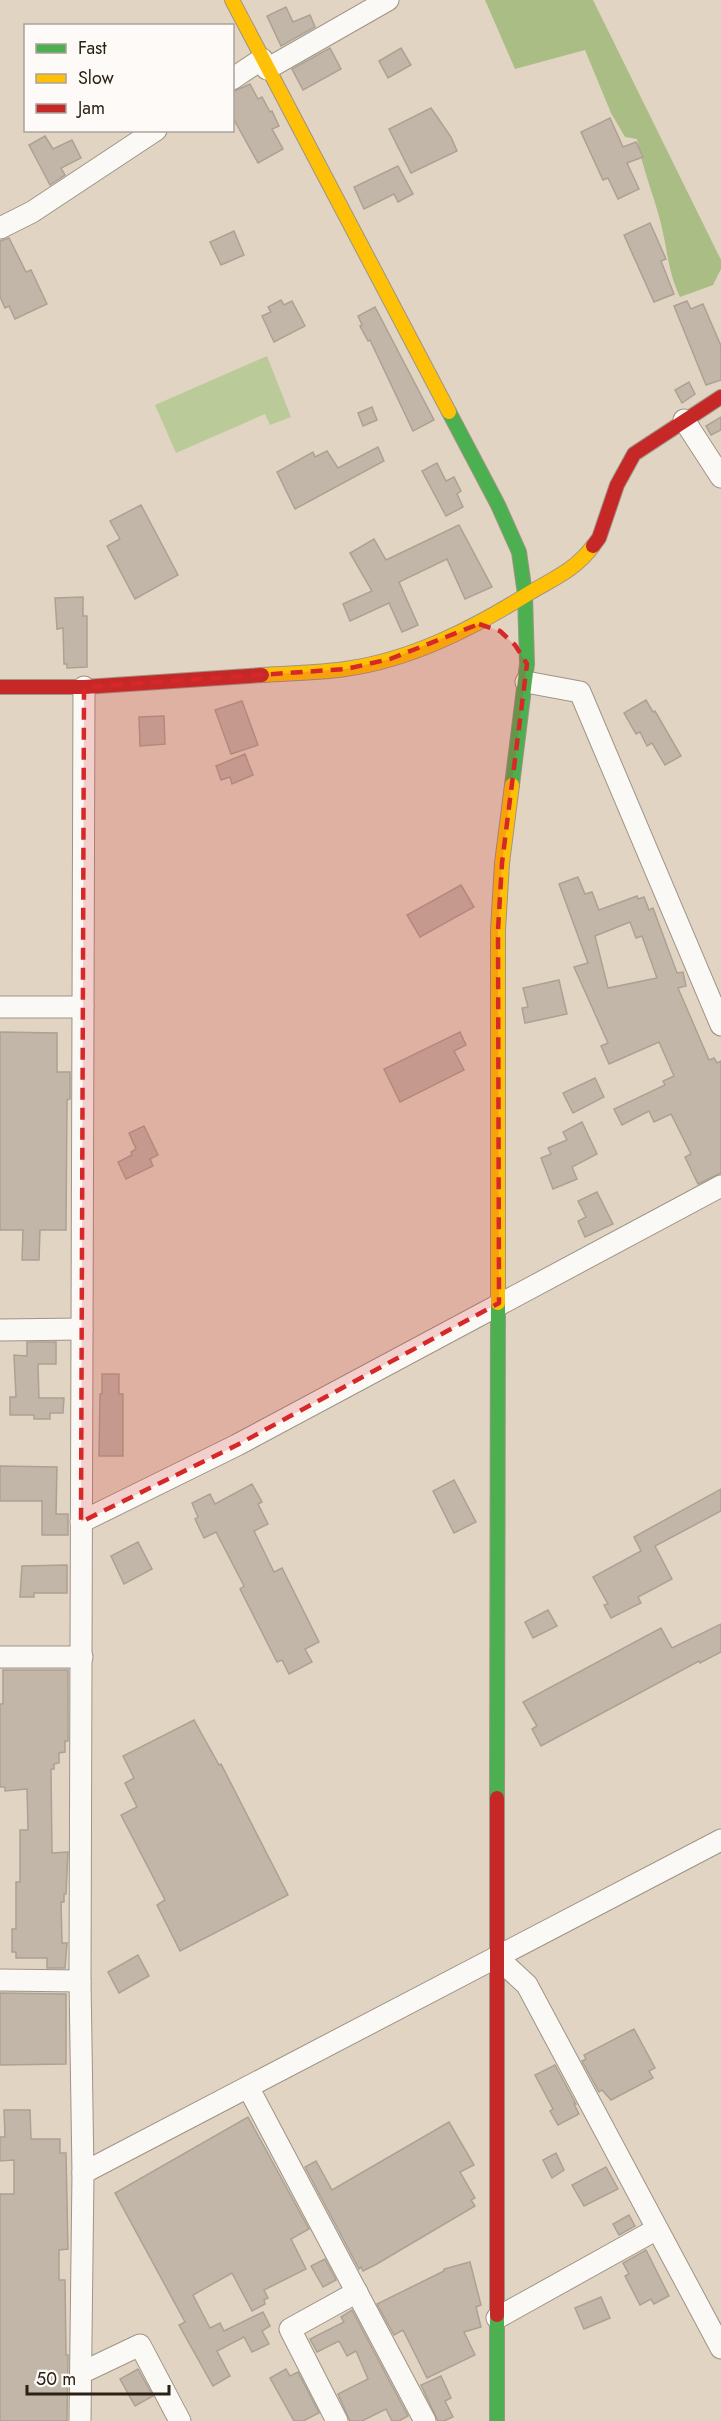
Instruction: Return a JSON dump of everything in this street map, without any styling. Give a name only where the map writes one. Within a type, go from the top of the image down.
[{"type":"street","points":[[232,0],[498,505],[519,552],[525,594],[527,673],[501,863],[498,930],[497,2421]]},
{"type":"street","points":[[234,78],[388,0]]},
{"type":"street","points":[[0,228],[32,212],[153,132]]},
{"type":"street","points":[[0,687],[84,687],[346,669],[390,659],[479,624],[581,561],[599,538],[617,485],[634,454],[721,397]]},
{"type":"street","points":[[684,420],[721,477]]},
{"type":"street","points":[[479,624],[500,631]]},
{"type":"street","points":[[515,645],[527,673],[580,692],[721,1025]]},
{"type":"street","points":[[80,2421],[83,2173],[80,1981],[84,687]]},
{"type":"street","points":[[0,1007],[83,1007]]},
{"type":"street","points":[[81,1522],[237,1445],[721,1185]]},
{"type":"street","points":[[0,1330],[82,1329]]},
{"type":"street","points":[[0,1657],[82,1656]]},
{"type":"street","points":[[83,2173],[721,1840]]},
{"type":"street","points":[[498,1958],[527,1985],[721,2348]]},
{"type":"street","points":[[0,1980],[80,1981]]},
{"type":"street","points":[[248,2087],[424,2421]]},
{"type":"street","points":[[497,2318],[657,2229]]},
{"type":"street","points":[[337,2421],[290,2329],[357,2292]]},
{"type":"street","points":[[81,2373],[140,2345],[180,2421]]},
{"type":"highlighted area","points":[[479,624],[500,631],[515,645],[527,664],[502,863],[498,930],[499,1303],[237,1445],[81,1522],[84,687],[346,669],[390,659]]},
{"type":"green space","points":[[485,0],[593,0],[721,260],[721,269],[713,285],[680,297],[670,269],[660,220],[637,139],[625,137],[611,113],[585,50],[515,69]]},
{"type":"green space","points":[[267,356],[291,417],[270,425],[265,414],[176,453],[155,405]]},
{"type":"building","points":[[286,7],[293,22],[310,15],[315,27],[281,46],[267,16]]},
{"type":"building","points":[[330,48],[341,69],[303,90],[292,69]]},
{"type":"building","points":[[401,48],[411,65],[388,78],[379,61]]},
{"type":"building","points":[[250,84],[258,99],[262,97],[279,126],[272,129],[283,149],[258,163],[234,120],[234,91]]},
{"type":"building","points":[[431,108],[451,137],[457,151],[411,173],[389,129]]},
{"type":"building","points":[[610,118],[623,147],[636,142],[643,157],[627,163],[639,189],[618,199],[608,178],[603,180],[581,132]]},
{"type":"building","points":[[45,136],[53,149],[72,140],[81,158],[61,168],[65,175],[50,185],[29,145]]},
{"type":"building","points":[[398,166],[413,194],[398,202],[394,194],[364,209],[354,187]]},
{"type":"building","points":[[650,223],[666,259],[661,261],[674,294],[654,302],[624,235]]},
{"type":"building","points":[[234,231],[244,255],[221,265],[210,242]]},
{"type":"building","points":[[9,238],[26,272],[31,270],[47,304],[15,319],[9,306],[5,308],[0,297],[0,241]]},
{"type":"building","points":[[281,300],[284,305],[292,301],[305,326],[274,342],[262,316],[271,312],[268,307]]},
{"type":"building","points":[[687,301],[691,309],[703,304],[721,346],[721,380],[706,385],[674,306]]},
{"type":"building","points":[[375,307],[434,420],[413,431],[370,340],[368,341],[360,326],[362,325],[358,316]]},
{"type":"building","points":[[689,382],[695,394],[682,403],[675,390]]},
{"type":"building","points":[[372,407],[377,420],[363,426],[358,413]]},
{"type":"building","points":[[721,417],[721,430],[711,435],[706,426]]},
{"type":"building","points":[[378,447],[384,461],[295,509],[277,472],[313,452],[315,457],[327,451],[338,468]]},
{"type":"building","points":[[437,463],[446,481],[454,477],[461,491],[457,494],[463,507],[446,516],[422,471]]},
{"type":"building","points":[[141,505],[178,575],[135,599],[107,546],[120,539],[110,521]]},
{"type":"building","points":[[459,525],[492,587],[465,599],[447,559],[399,582],[418,625],[402,632],[389,603],[350,621],[343,604],[372,591],[350,553],[374,539],[386,560]]},
{"type":"building","points":[[83,597],[83,616],[87,616],[87,667],[67,668],[67,664],[64,664],[63,628],[57,629],[55,598]]},
{"type":"building","points":[[646,700],[653,712],[655,711],[681,756],[665,765],[652,743],[647,746],[640,732],[636,734],[624,713]]},
{"type":"building","points":[[242,701],[258,745],[231,754],[215,710]]},
{"type":"building","points":[[164,716],[165,744],[140,746],[139,717]]},
{"type":"building","points":[[245,754],[253,775],[232,784],[230,777],[221,780],[216,766]]},
{"type":"building","points":[[578,877],[585,894],[592,892],[599,910],[637,896],[638,899],[644,897],[649,910],[653,908],[677,973],[683,972],[686,986],[678,988],[709,1060],[714,1058],[717,1063],[721,1061],[721,1173],[698,1184],[685,1157],[691,1154],[671,1114],[654,1122],[649,1111],[622,1125],[614,1109],[665,1085],[663,1081],[674,1076],[659,1042],[609,1064],[601,1046],[608,1043],[574,967],[588,963],[559,884]],"holes":[[[630,922],[636,938],[642,936],[657,978],[608,988],[595,936]]]},
{"type":"building","points":[[461,885],[474,907],[420,937],[407,915]]},
{"type":"building","points":[[559,980],[567,1014],[525,1023],[522,1008],[528,1007],[523,988]]},
{"type":"building","points":[[0,1032],[57,1033],[57,1072],[70,1072],[70,1099],[67,1100],[66,1230],[40,1230],[39,1260],[22,1260],[23,1230],[0,1230]]},
{"type":"building","points":[[460,1032],[466,1045],[454,1051],[464,1070],[400,1102],[384,1069]]},
{"type":"building","points":[[595,1078],[604,1097],[573,1113],[563,1093]]},
{"type":"building","points":[[582,1122],[597,1154],[572,1167],[577,1179],[553,1189],[541,1158],[551,1154],[548,1148],[567,1140],[563,1132]]},
{"type":"building","points":[[144,1126],[158,1155],[150,1159],[153,1166],[126,1179],[118,1162],[132,1155],[131,1152],[136,1149],[129,1133]]},
{"type":"building","points":[[597,1192],[613,1224],[585,1237],[578,1221],[586,1217],[578,1201]]},
{"type":"building","points":[[27,1342],[56,1342],[56,1364],[38,1364],[39,1398],[64,1398],[63,1413],[50,1413],[50,1419],[34,1419],[34,1415],[10,1415],[10,1397],[16,1397],[14,1355],[27,1356]]},
{"type":"building","points":[[102,1374],[119,1374],[119,1394],[123,1394],[123,1456],[99,1456]]},
{"type":"building","points":[[0,1466],[57,1467],[56,1514],[68,1514],[68,1535],[42,1535],[42,1501],[0,1501]]},
{"type":"building","points":[[454,1480],[476,1522],[454,1533],[433,1491]]},
{"type":"building","points":[[252,1484],[262,1502],[258,1504],[268,1524],[254,1531],[274,1572],[282,1568],[319,1642],[305,1649],[312,1662],[289,1674],[282,1660],[277,1662],[240,1589],[244,1586],[216,1532],[204,1538],[195,1519],[198,1517],[192,1503],[210,1494],[215,1504]]},
{"type":"building","points":[[721,1489],[721,1511],[655,1546],[672,1579],[638,1597],[641,1603],[611,1618],[604,1605],[608,1604],[593,1577],[641,1551],[634,1537]]},
{"type":"building","points":[[138,1542],[152,1569],[124,1584],[111,1556]]},
{"type":"building","points":[[67,1565],[67,1593],[34,1593],[34,1597],[20,1597],[22,1566]]},
{"type":"building","points":[[548,1610],[557,1626],[533,1638],[525,1622]]},
{"type":"building","points":[[721,1624],[721,1652],[700,1663],[699,1661],[541,1746],[532,1729],[537,1726],[523,1702],[661,1628],[672,1648]]},
{"type":"building","points":[[3,1670],[68,1670],[68,1741],[65,1741],[65,1752],[59,1753],[59,1763],[54,1764],[54,1769],[51,1769],[52,1853],[68,1852],[66,1894],[64,1894],[64,1902],[61,1902],[62,1943],[67,1943],[65,1968],[47,1968],[47,1958],[16,1958],[16,1952],[12,1952],[12,1929],[16,1929],[16,1882],[20,1882],[20,1830],[28,1830],[27,1789],[5,1791],[5,1787],[0,1787],[0,1704],[3,1704]]},
{"type":"building","points":[[194,1720],[219,1765],[221,1764],[288,1895],[180,1951],[157,1905],[165,1900],[121,1815],[137,1807],[125,1783],[134,1778],[123,1756]]},
{"type":"building","points":[[138,1955],[149,1976],[119,1993],[108,1972]]},
{"type":"building","points":[[0,1993],[66,1994],[66,2064],[0,2065]]},
{"type":"building","points":[[634,2029],[655,2068],[649,2071],[653,2078],[611,2100],[602,2090],[599,2092],[582,2061],[586,2059],[584,2055]]},
{"type":"building","points":[[555,2065],[579,2114],[558,2125],[550,2111],[553,2109],[535,2075]]},
{"type":"building","points":[[4,2110],[30,2110],[31,2139],[60,2139],[60,2153],[66,2153],[68,2249],[59,2250],[59,2280],[65,2280],[66,2355],[68,2355],[67,2421],[0,2421],[0,2194],[14,2194],[14,2160],[0,2161],[0,2137],[5,2137]]},
{"type":"building","points":[[248,2117],[309,2229],[291,2239],[306,2269],[264,2290],[268,2298],[264,2300],[265,2304],[252,2311],[232,2273],[193,2295],[210,2328],[220,2323],[224,2331],[263,2312],[270,2326],[262,2331],[269,2344],[252,2352],[244,2337],[217,2351],[230,2376],[213,2386],[179,2325],[185,2322],[115,2193]]},
{"type":"building","points":[[449,2122],[474,2165],[460,2172],[475,2198],[471,2200],[475,2206],[375,2265],[363,2271],[361,2267],[359,2269],[305,2167],[316,2161],[332,2190]]},
{"type":"building","points":[[556,2153],[564,2170],[552,2178],[543,2160]]},
{"type":"building","points":[[606,2167],[618,2189],[584,2206],[572,2185]]},
{"type":"building","points":[[629,2215],[635,2226],[619,2235],[613,2224]]},
{"type":"building","points":[[646,2250],[669,2296],[654,2304],[651,2299],[640,2305],[625,2276],[629,2274],[623,2263]]},
{"type":"building","points":[[325,2259],[336,2280],[323,2287],[311,2266]]},
{"type":"building","points":[[470,2262],[481,2305],[476,2307],[481,2327],[464,2332],[475,2355],[427,2378],[403,2330],[394,2335],[377,2304],[444,2269]]},
{"type":"building","points":[[601,2297],[610,2318],[584,2329],[575,2308]]},
{"type":"building","points":[[352,2310],[408,2416],[399,2421],[392,2421],[386,2409],[362,2421],[350,2421],[338,2394],[368,2379],[356,2351],[347,2356],[339,2341],[317,2352],[310,2339],[344,2322],[341,2317]]},
{"type":"building","points":[[138,2369],[153,2396],[135,2406],[120,2379]]},
{"type":"building","points":[[286,2369],[290,2376],[298,2372],[319,2413],[303,2421],[294,2421],[270,2378]]},
{"type":"building","points":[[441,2376],[451,2398],[445,2401],[453,2417],[438,2421],[421,2385]]},
{"type":"traffic: fast","points":[[449,412],[498,505],[519,552],[525,594],[527,664],[512,785]]},
{"type":"traffic: fast","points":[[497,1798],[498,1303]]},
{"type":"traffic: fast","points":[[497,2315],[497,2421]]},
{"type":"traffic: slow","points":[[232,0],[449,412]]},
{"type":"traffic: slow","points":[[262,675],[345,669],[370,665],[419,650],[488,618],[557,577],[580,561],[593,546]]},
{"type":"traffic: slow","points":[[498,1303],[498,930],[502,863],[512,785]]},
{"type":"traffic: jam","points":[[593,546],[599,538],[617,485],[634,454],[721,397]]},
{"type":"traffic: jam","points":[[0,687],[84,687],[262,675]]},
{"type":"traffic: jam","points":[[497,1798],[497,2315]]}]
